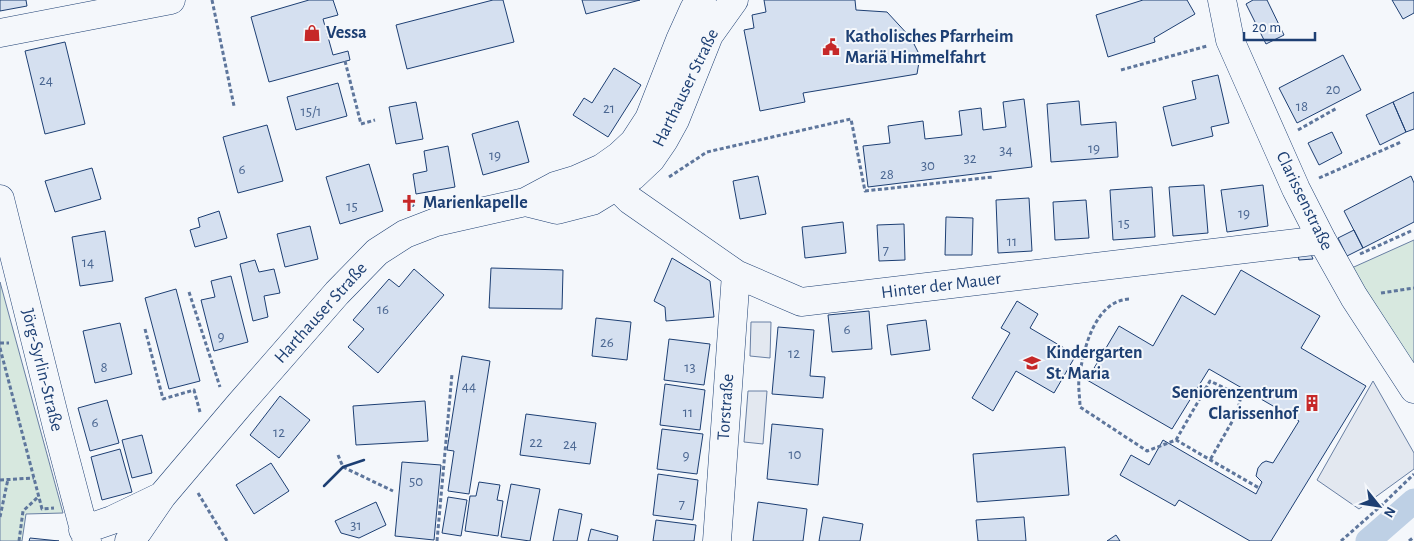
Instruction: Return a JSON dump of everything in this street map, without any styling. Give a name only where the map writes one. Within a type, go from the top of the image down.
[{"type":"street","points":[[0,33],[171,0]]},
{"type":"street","name":"Harthauser Straße","points":[[610,178],[619,156],[634,142],[649,119],[680,40],[694,10],[702,0]]},
{"type":"street","name":"Clarissenstraße","points":[[1222,0],[1230,40],[1296,189],[1354,297],[1414,389]]},
{"type":"street","name":"Harthauser Straße","points":[[129,541],[162,496],[240,404],[337,293],[377,252],[406,234],[436,222],[525,202],[555,186],[575,180],[633,176],[651,159],[664,140],[675,120],[709,35],[732,1]]},
{"type":"street","name":"Hinter der Mauer","points":[[610,178],[630,200],[736,274],[801,302],[1322,240]]},
{"type":"street","name":"Jörg-Syrlin-Straße","points":[[0,199],[85,536]]},
{"type":"street","name":"Torstraße","points":[[717,541],[736,274]]},
{"type":"street","name":"Harthauser Straße","points":[[85,536],[112,520],[162,496]]},
{"type":"path","points":[[212,0],[234,106]]},
{"type":"path","points":[[1121,70],[1230,40]]},
{"type":"path","points":[[345,61],[361,124],[375,120]]},
{"type":"path","points":[[1276,143],[1337,108]]},
{"type":"path","points":[[707,152],[852,119],[864,191],[993,177]]},
{"type":"path","points":[[1296,189],[1400,142]]},
{"type":"path","points":[[1336,264],[1411,231]]},
{"type":"path","points":[[189,292],[220,387],[240,404]]},
{"type":"path","points":[[1129,299],[1119,300],[1103,312],[1088,337],[1079,381],[1080,407],[1147,451],[1176,440],[1210,381],[1240,396],[1237,414],[1210,460]]},
{"type":"path","points":[[145,329],[163,399],[194,390],[201,413],[218,430]]},
{"type":"path","points":[[0,344],[9,343]]},
{"type":"path","points":[[0,348],[42,510]]},
{"type":"path","points":[[437,541],[452,374]]},
{"type":"path","points":[[1176,440],[1259,488]]},
{"type":"path","points":[[338,455],[343,467],[393,490]]},
{"type":"path","points":[[1341,541],[1384,504],[1414,474]]},
{"type":"path","points":[[180,475],[196,489],[227,541]]},
{"type":"path","points":[[0,480],[34,478]]},
{"type":"path","points":[[0,517],[8,479]]},
{"type":"path","points":[[19,541],[23,511],[38,497]]},
{"type":"path","points":[[1409,541],[1414,537]]},
{"type":"shaded area","points":[[1414,240],[1414,373],[1345,271]]},
{"type":"shaded area","points":[[0,282],[63,513],[26,514],[22,541],[0,541]]},
{"type":"shaded area","points":[[751,322],[771,322],[770,358],[750,356]]},
{"type":"shaded area","points":[[1373,381],[1414,453],[1414,469],[1359,509],[1317,480]]},
{"type":"shaded area","points":[[748,391],[767,391],[763,444],[744,442]]},
{"type":"building","points":[[0,0],[26,0],[27,6],[0,11]]},
{"type":"building","points":[[309,0],[333,0],[338,15],[323,19],[333,55],[348,51],[350,60],[269,82],[251,17]]},
{"type":"building","points":[[493,0],[503,0],[514,42],[407,69],[396,25]]},
{"type":"building","points":[[582,0],[640,0],[586,14]]},
{"type":"building","name":"Katholisches Pfarrheim Mariä Himmelfahrt","points":[[764,0],[855,0],[856,10],[887,12],[911,38],[920,56],[917,74],[803,93],[805,102],[760,111],[744,30],[754,28],[752,15],[766,12]]},
{"type":"building","points":[[1143,0],[1187,0],[1195,14],[1154,38],[1155,42],[1108,57],[1096,15]]},
{"type":"building","points":[[1253,0],[1267,0],[1284,35],[1266,44],[1246,4]]},
{"type":"building","points":[[1392,0],[1414,0],[1414,13],[1403,19]]},
{"type":"building","points":[[65,42],[85,124],[45,134],[25,51]]},
{"type":"building","points":[[1343,55],[1361,90],[1297,123],[1279,88]]},
{"type":"building","points":[[614,68],[641,85],[608,137],[573,115],[584,98],[592,103]]},
{"type":"building","points":[[1218,75],[1229,123],[1211,127],[1213,136],[1172,146],[1163,107],[1196,99],[1192,81]]},
{"type":"building","points":[[338,83],[347,116],[296,130],[287,97]]},
{"type":"building","points":[[1414,92],[1414,129],[1406,132],[1393,102]]},
{"type":"building","points":[[1024,99],[1032,167],[868,187],[863,146],[890,143],[888,126],[923,121],[925,139],[962,135],[959,111],[981,108],[983,130],[1006,127],[1003,102]]},
{"type":"building","points":[[1079,101],[1081,125],[1116,122],[1118,157],[1051,162],[1047,104]]},
{"type":"building","points":[[416,102],[423,139],[396,144],[389,107]]},
{"type":"building","points":[[1393,102],[1406,132],[1380,145],[1366,115]]},
{"type":"building","points":[[518,121],[529,162],[483,175],[472,134]]},
{"type":"building","points":[[267,125],[283,181],[238,193],[223,137]]},
{"type":"building","points":[[1332,132],[1342,153],[1319,165],[1308,143]]},
{"type":"building","points":[[448,146],[455,187],[416,194],[413,174],[427,171],[424,151]]},
{"type":"building","points":[[369,164],[383,211],[340,224],[326,177]]},
{"type":"building","points":[[92,168],[101,199],[55,212],[45,181]]},
{"type":"building","points":[[758,176],[766,214],[740,219],[733,181]]},
{"type":"building","points":[[1411,176],[1414,183],[1414,222],[1363,248],[1344,211]]},
{"type":"building","points":[[1204,185],[1208,233],[1173,236],[1169,187]]},
{"type":"building","points":[[1263,185],[1268,226],[1227,232],[1221,190]]},
{"type":"building","points":[[1152,187],[1155,237],[1113,240],[1110,190]]},
{"type":"building","name":"Marienkapelle","points":[[412,198],[414,206],[407,207],[405,200]]},
{"type":"building","points":[[1029,198],[1032,251],[998,253],[996,200]]},
{"type":"building","points":[[1086,200],[1089,238],[1055,240],[1053,202]]},
{"type":"building","points":[[219,211],[227,238],[195,247],[190,230],[200,227],[198,218]]},
{"type":"building","points":[[946,217],[973,218],[972,255],[945,255]]},
{"type":"building","points":[[843,222],[846,253],[805,258],[802,227]]},
{"type":"building","points":[[904,224],[905,260],[879,261],[877,225]]},
{"type":"building","points":[[310,226],[318,259],[285,267],[277,234]]},
{"type":"building","points":[[1354,230],[1363,248],[1347,256],[1338,238]]},
{"type":"building","points":[[105,231],[113,281],[80,286],[72,237]]},
{"type":"building","points":[[1310,252],[1313,259],[1299,260],[1298,254]]},
{"type":"building","points":[[672,258],[710,281],[714,317],[666,321],[665,307],[654,301]]},
{"type":"building","points":[[255,260],[259,272],[274,269],[280,293],[264,296],[268,317],[253,321],[240,264]]},
{"type":"building","points":[[491,268],[563,270],[562,309],[489,308]]},
{"type":"building","points":[[414,269],[444,295],[378,373],[348,347],[364,329],[353,320],[389,279],[399,287]]},
{"type":"building","name":"Seniorenzentrum Clarissenhof","points":[[1241,270],[1320,316],[1301,348],[1366,386],[1271,541],[1250,541],[1179,500],[1175,506],[1120,475],[1131,455],[1149,465],[1163,440],[1256,494],[1262,482],[1256,476],[1258,468],[1266,461],[1273,463],[1299,421],[1209,369],[1172,429],[1087,380],[1119,326],[1153,346],[1182,295],[1215,315]]},
{"type":"building","points":[[231,276],[248,342],[214,351],[201,300],[215,297],[211,281]]},
{"type":"building","points":[[176,289],[200,381],[169,389],[145,298]]},
{"type":"building","name":"Kindergarten St. Maria","points":[[1017,301],[1038,314],[1030,328],[1076,355],[1054,393],[1016,371],[993,411],[972,398],[1010,333],[1001,328]]},
{"type":"building","points":[[869,311],[872,349],[832,352],[828,315]]},
{"type":"building","points":[[596,318],[631,322],[627,360],[592,356]]},
{"type":"building","points":[[926,320],[930,350],[891,355],[887,325]]},
{"type":"building","points":[[120,323],[132,374],[95,383],[83,331]]},
{"type":"building","points":[[778,327],[814,330],[810,376],[825,377],[823,398],[772,394]]},
{"type":"building","points":[[669,339],[710,344],[704,385],[664,380]]},
{"type":"building","points":[[462,356],[490,361],[469,494],[448,491],[454,451],[447,450]]},
{"type":"building","points":[[665,384],[705,390],[700,430],[660,425]]},
{"type":"building","points":[[280,396],[310,420],[279,458],[250,435]]},
{"type":"building","points":[[107,400],[119,443],[90,451],[78,408]]},
{"type":"building","points":[[425,401],[428,441],[356,445],[353,406]]},
{"type":"building","points":[[526,414],[596,423],[590,464],[520,455]]},
{"type":"building","points":[[772,424],[823,429],[818,485],[767,479]]},
{"type":"building","points":[[662,429],[703,434],[697,474],[657,469]]},
{"type":"building","points":[[142,435],[152,473],[132,478],[122,440]]},
{"type":"building","points":[[1065,447],[1069,495],[977,502],[973,454]]},
{"type":"building","points":[[120,449],[132,492],[102,500],[91,457]]},
{"type":"building","points":[[402,462],[441,465],[434,540],[395,536]]},
{"type":"building","points":[[271,463],[289,491],[254,514],[236,485]]},
{"type":"building","points":[[658,474],[698,480],[693,520],[653,515]]},
{"type":"building","points":[[479,482],[500,485],[497,500],[503,501],[498,536],[465,531],[470,496],[476,496]]},
{"type":"building","points":[[511,484],[540,489],[530,541],[501,537]]},
{"type":"building","points":[[448,497],[467,500],[461,536],[442,533]]},
{"type":"building","points":[[376,502],[386,525],[359,538],[341,533],[335,521]]},
{"type":"building","points":[[758,502],[807,509],[803,541],[753,541]]},
{"type":"building","points":[[559,509],[582,514],[577,541],[553,541]]},
{"type":"building","points":[[823,517],[863,524],[860,541],[819,541]]},
{"type":"building","points":[[1024,517],[1026,541],[978,541],[976,520]]},
{"type":"building","points":[[656,520],[696,525],[694,541],[653,541]]},
{"type":"building","points":[[591,529],[618,536],[617,541],[588,541]]},
{"type":"building","points":[[1116,535],[1120,541],[1107,541]]},
{"type":"building","points":[[30,538],[59,541],[29,541]]},
{"type":"waterway","points":[[1368,541],[1414,501]]},
{"type":"wall","points":[[324,486],[343,467],[364,460]]},
{"type":"place","name":"Vessa","points":[[312,33]]},
{"type":"place","name":"Katholisches Pfarrheim Mariä Himmelfahrt","points":[[831,47]]},
{"type":"place","name":"Marienkapelle","points":[[409,203]]},
{"type":"place","name":"Kindergarten St. Maria","points":[[1032,363]]},
{"type":"place","name":"Seniorenzentrum Clarissenhof","points":[[1312,403]]}]
